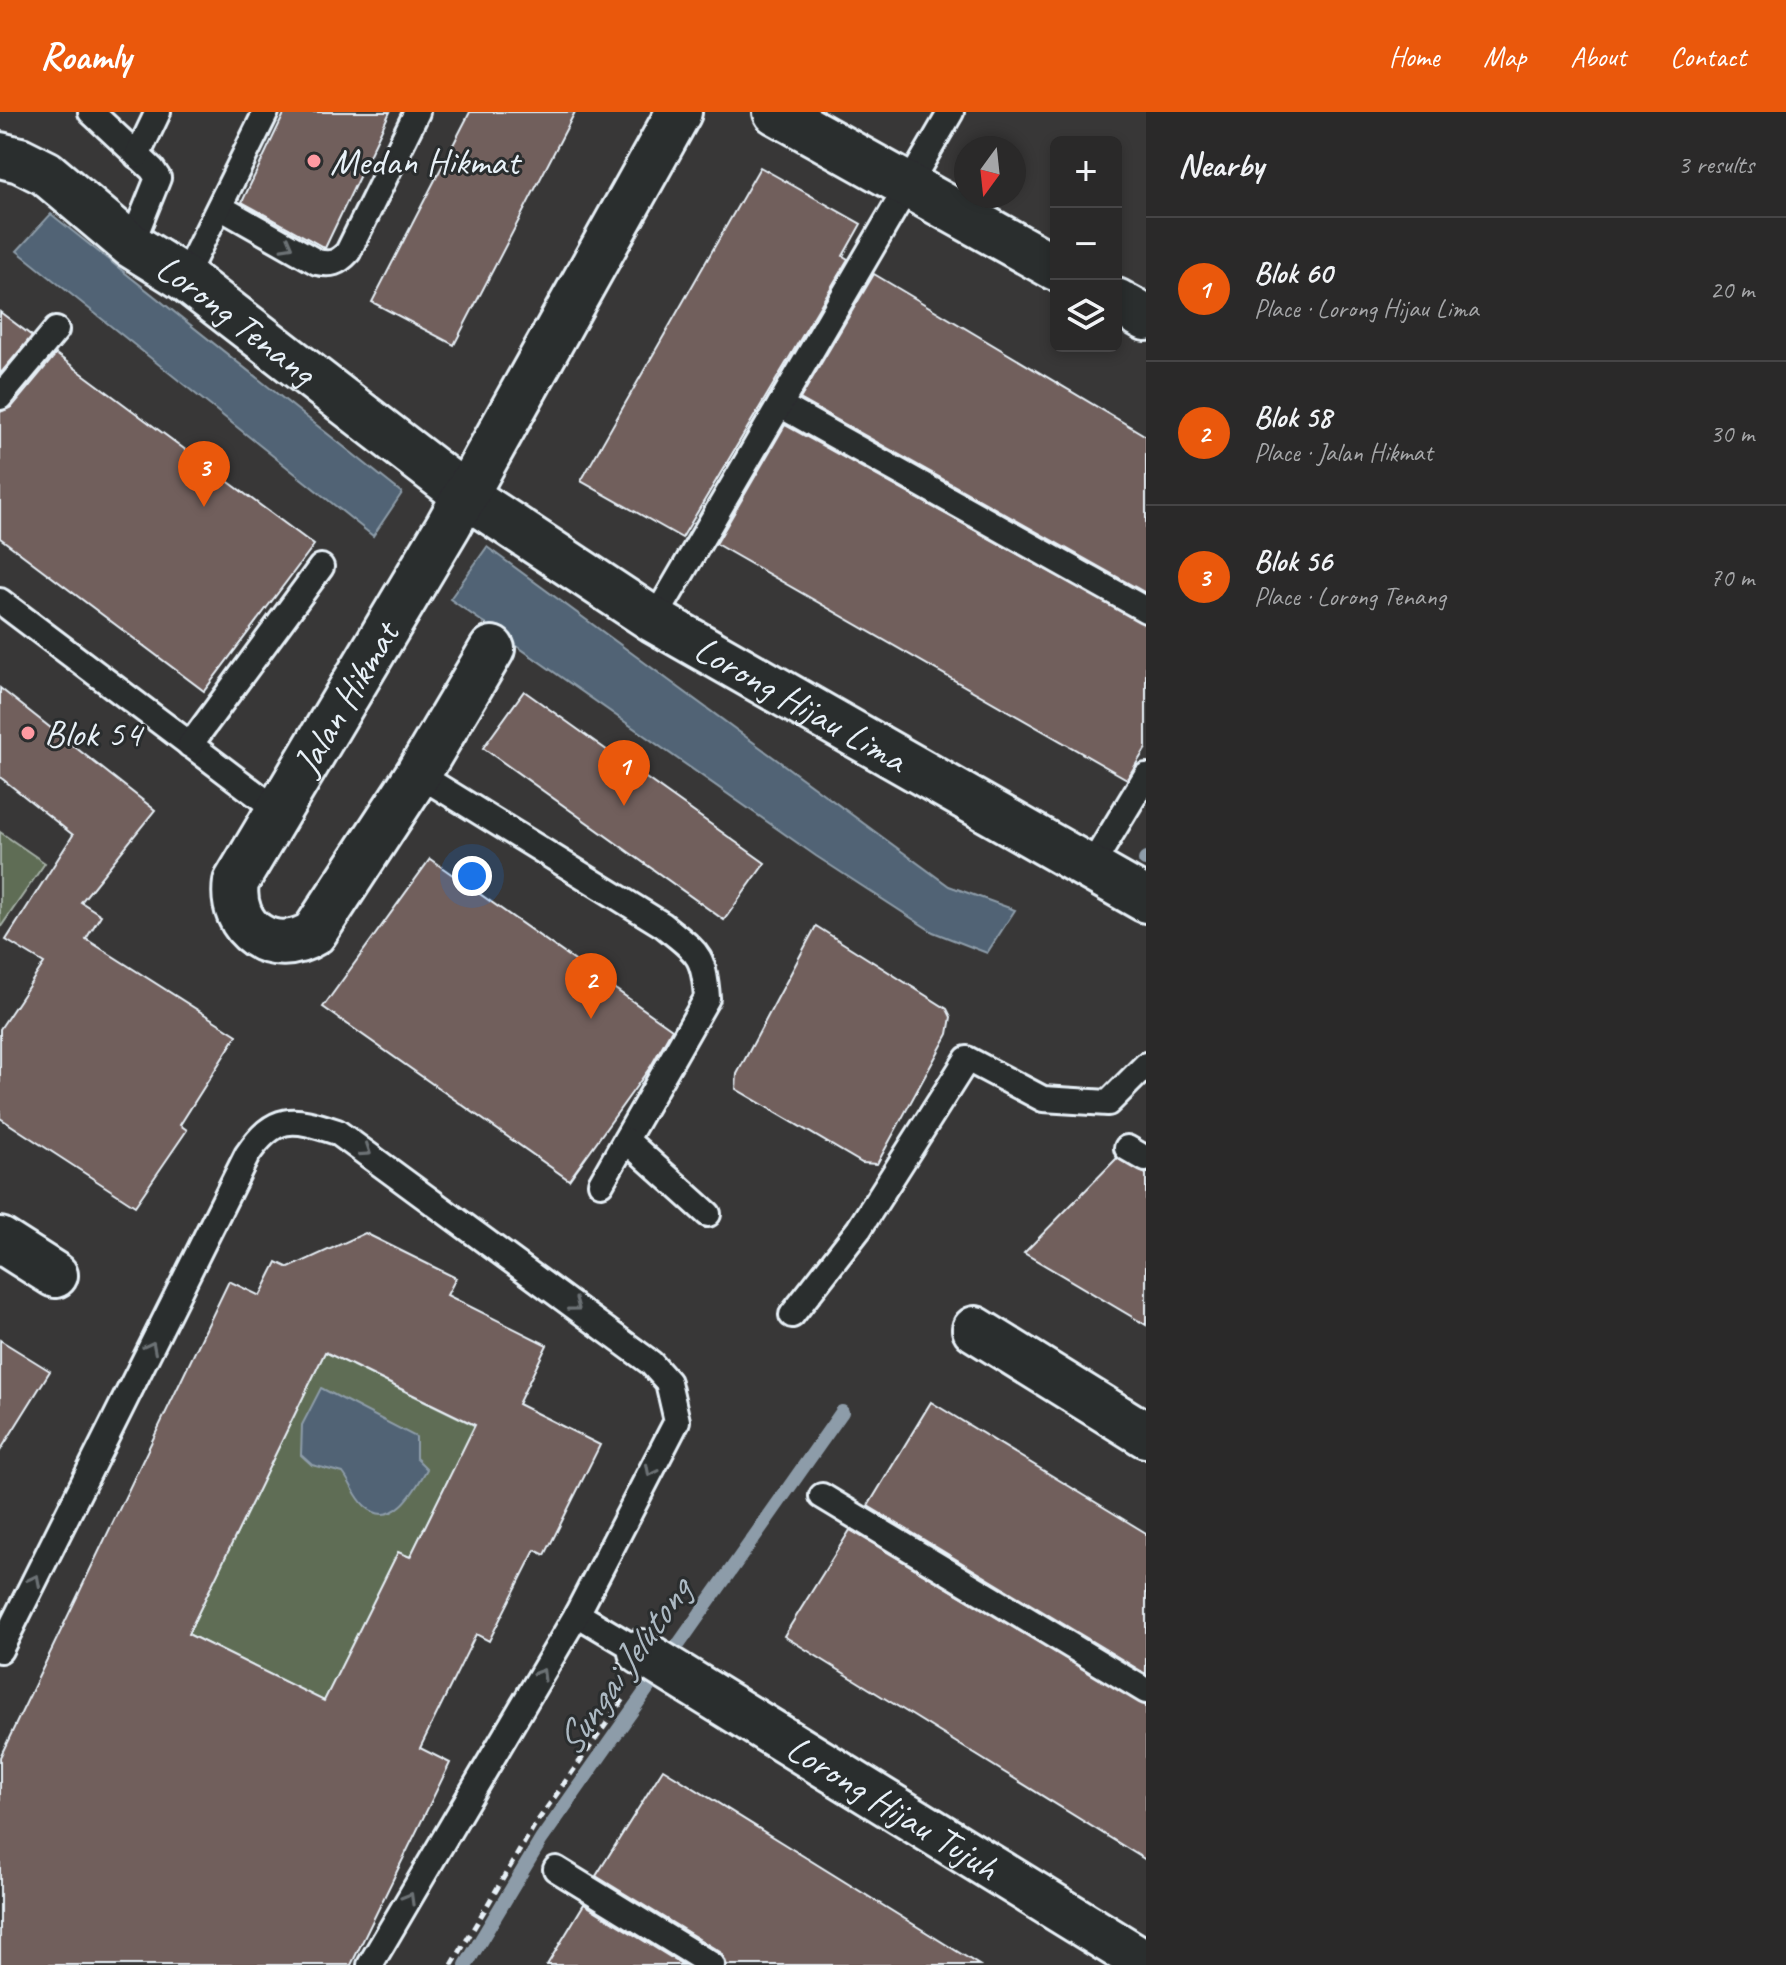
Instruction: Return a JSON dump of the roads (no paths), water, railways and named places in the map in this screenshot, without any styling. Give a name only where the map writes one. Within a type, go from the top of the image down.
[{"type":"street","name":"Jalan Hikmat","points":[[492,649],[418,774],[314,933],[301,942],[282,945],[264,941],[250,932],[241,920],[234,896],[236,882],[456,510],[679,112]]},
{"type":"street","points":[[776,112],[1050,265]]},
{"type":"street","name":"Lorong Tenang","points":[[0,155],[20,160],[46,173],[131,245],[184,278],[456,510]]},
{"type":"street","points":[[1122,304],[1146,318]]},
{"type":"street","name":"Lorong Hijau Lima","points":[[456,510],[1146,900]]},
{"type":"street","points":[[0,1240],[55,1275]]},
{"type":"street","points":[[975,1329],[1146,1435]]},
{"type":"street","name":"Lorong Hijau Tujuh","points":[[641,1653],[1146,1963]]},
{"type":"lane","points":[[91,112],[158,178],[131,245]]},
{"type":"lane","points":[[137,156],[158,112]]},
{"type":"lane","points":[[184,278],[266,112]]},
{"type":"lane","points":[[220,207],[317,262],[329,265],[340,261],[348,252],[417,112]]},
{"type":"lane","points":[[654,620],[951,112]]},
{"type":"lane","points":[[0,397],[56,330]]},
{"type":"lane","points":[[780,405],[1146,610]]},
{"type":"lane","points":[[190,745],[321,567]]},
{"type":"lane","points":[[0,601],[277,810]]},
{"type":"lane","points":[[418,774],[663,925],[690,948],[705,966],[707,998],[601,1183]]},
{"type":"lane","points":[[1091,867],[1146,776]]},
{"type":"lane","points":[[792,1315],[859,1229],[967,1059],[1043,1099],[1072,1103],[1108,1103],[1146,1065]]},
{"type":"lane","points":[[0,1650],[247,1155],[264,1131],[296,1118],[337,1132],[651,1363],[668,1382],[677,1421],[577,1614],[370,1965]]},
{"type":"lane","points":[[626,1140],[708,1214]]},
{"type":"lane","points":[[822,1496],[1146,1691]]},
{"type":"lane","points":[[577,1614],[641,1653]]},
{"type":"lane","points":[[556,1869],[712,1965]]},
{"type":"water","points":[[51,214],[402,493],[373,536],[17,251]]},
{"type":"water","points":[[487,547],[949,886],[1015,910],[987,953],[933,932],[816,856],[450,599]]},
{"type":"water","points":[[321,1388],[416,1437],[416,1458],[427,1469],[410,1496],[394,1511],[375,1513],[365,1506],[343,1473],[312,1465],[301,1455],[302,1425]]},
{"type":"waterway","name":"Sungai Jelutong","points":[[466,1965],[541,1840],[842,1412]]},
{"type":"place","name":"Medan Hikmat","points":[[314,161]]},
{"type":"place","name":"Blok 56","points":[[204,507]]},
{"type":"place","name":"Blok 54","points":[[28,733]]},
{"type":"place","name":"Blok 60","points":[[624,806]]},
{"type":"place","name":"Blok 58","points":[[591,1019]]}]
